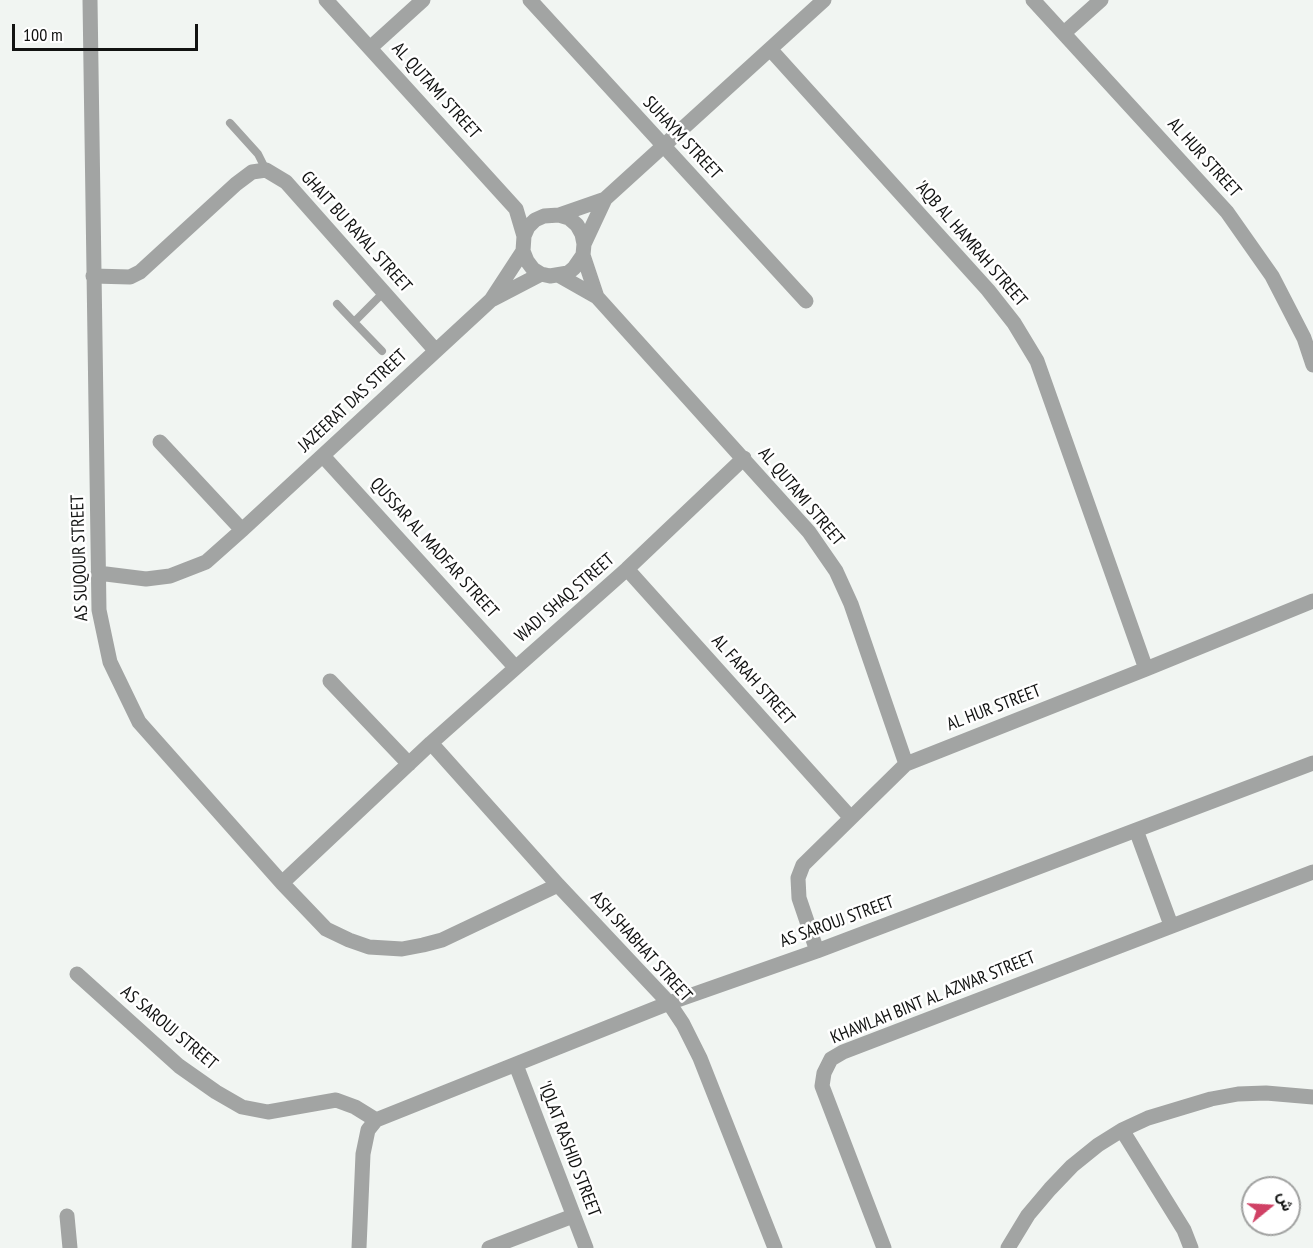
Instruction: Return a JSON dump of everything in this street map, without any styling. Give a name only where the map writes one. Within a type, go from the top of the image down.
[{"type":"street","name":"AS SUQOUR STREET","points":[[90,0],[99,610],[110,662],[139,722],[282,883],[326,929],[369,946],[402,949],[442,940],[558,885]]},
{"type":"street","name":"AL QUTAMI STREET","points":[[326,0],[516,209],[523,244]]},
{"type":"street","points":[[370,48],[423,0]]},
{"type":"street","name":"SUHAYM STREET","points":[[530,0],[806,301]]},
{"type":"street","points":[[605,199],[535,220],[528,227],[523,244],[526,261],[541,274],[560,276],[574,268],[605,199],[824,0]]},
{"type":"street","name":"AL HUR STREET","points":[[1033,0],[1227,212],[1272,276],[1304,338],[1313,365]]},
{"type":"street","points":[[1064,33],[1101,0]]},
{"type":"street","name":"'AQB AL HAMRAH STREET","points":[[770,49],[988,290],[1014,323],[1037,361],[1048,388],[1146,669]]},
{"type":"street","points":[[93,276],[130,277],[140,272],[236,184],[252,172],[266,170]]},
{"type":"street","name":"GHAIT BU RAYAL STREET","points":[[266,170],[286,182],[435,350]]},
{"type":"street","points":[[516,209],[568,218],[577,225],[582,234],[584,249]]},
{"type":"street","name":"JAZEERAT DAS STREET","points":[[491,300],[523,244]]},
{"type":"street","name":"AL QUTAMI STREET","points":[[584,249],[597,297]]},
{"type":"street","name":"JAZEERAT DAS STREET","points":[[98,573],[146,579],[170,576],[206,562],[491,300],[541,274]]},
{"type":"street","name":"AL QUTAMI STREET","points":[[560,276],[597,297],[809,532],[836,571],[851,604],[906,764]]},
{"type":"street","points":[[160,442],[242,530]]},
{"type":"street","name":"QUSSAR AL MADFAR STREET","points":[[323,456],[515,667]]},
{"type":"street","name":"WADI SHAQ STREET","points":[[282,883],[431,743],[627,569],[744,458]]},
{"type":"street","name":"AL FARAH STREET","points":[[627,569],[850,817]]},
{"type":"street","name":"AL HUR STREET","points":[[817,951],[799,898],[798,878],[803,865],[906,764],[1313,601]]},
{"type":"street","points":[[330,681],[408,764]]},
{"type":"street","name":"ASH SHABHAT STREET","points":[[431,743],[558,885],[669,1003],[683,1024],[700,1058],[776,1248]]},
{"type":"street","name":"AS SAROUJ STREET","points":[[77,974],[179,1066],[242,1107],[268,1112],[336,1100],[355,1107],[376,1120],[669,1003],[817,951],[1313,763]]},
{"type":"street","points":[[1136,830],[1171,925]]},
{"type":"street","name":"KHAWLAH BINT AL AZWAR STREET","points":[[884,1248],[822,1086],[824,1073],[831,1059],[843,1052],[1313,872]]},
{"type":"street","name":"'IQLAT RASHID STREET","points":[[516,1065],[586,1248]]},
{"type":"street","points":[[1008,1248],[1028,1215],[1072,1166],[1098,1145],[1122,1130],[1148,1118],[1211,1099],[1238,1094],[1313,1097]]},
{"type":"street","points":[[358,1248],[363,1154],[368,1130],[376,1120]]},
{"type":"street","points":[[1122,1130],[1184,1230],[1191,1248]]},
{"type":"street","points":[[68,1216],[70,1248]]},
{"type":"street","points":[[489,1248],[573,1216]]},
{"type":"lane","points":[[230,123],[258,154],[266,170]]},
{"type":"lane","points":[[354,322],[384,292]]},
{"type":"lane","points":[[338,304],[382,351]]}]
